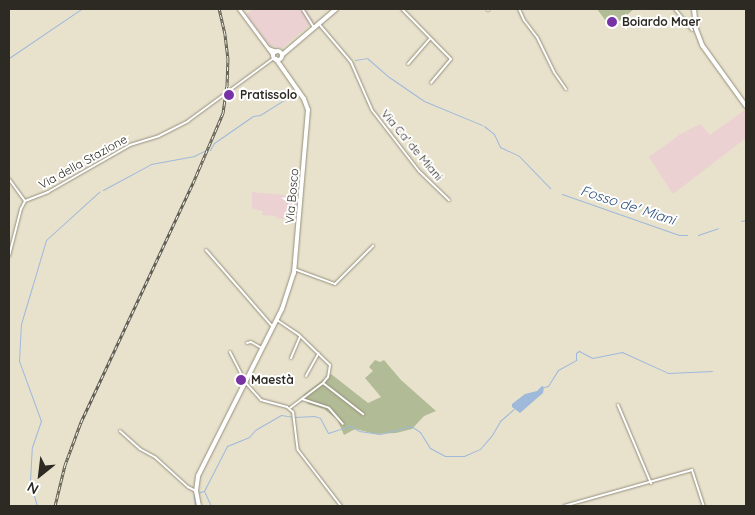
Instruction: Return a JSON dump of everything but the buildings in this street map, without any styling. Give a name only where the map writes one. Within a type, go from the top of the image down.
[{"type":"main road","name":"Via Bosco","points":[[199,506],[197,493],[198,476],[277,320],[288,294],[294,269],[308,116],[304,99],[239,9]]},
{"type":"main road","points":[[274,57],[281,56],[286,49],[336,9]]},
{"type":"main road","points":[[694,9],[696,29],[702,45],[746,106]]},
{"type":"main road","points":[[266,46],[277,51],[281,56]]},
{"type":"main road","points":[[277,51],[286,49]]},
{"type":"main road","points":[[274,57],[277,51]]},
{"type":"main road","name":"Via Bosco","points":[[281,56],[284,70]]},
{"type":"street","points":[[303,9],[314,26]]},
{"type":"street","points":[[402,9],[451,59],[431,83]]},
{"type":"street","points":[[519,9],[524,20],[537,36],[559,80],[566,89]]},
{"type":"street","points":[[675,9],[692,30]]},
{"type":"street","name":"Via Ca' de Miani","points":[[318,22],[351,62],[372,110],[383,125],[419,171],[449,200]]},
{"type":"street","points":[[408,64],[430,39]]},
{"type":"street","name":"Via della Stazione","points":[[25,201],[48,192],[130,145],[159,136],[188,121],[274,57]]},
{"type":"street","points":[[9,179],[25,201],[21,209],[9,256]]},
{"type":"street","points":[[294,269],[335,284],[372,246]]},
{"type":"street","points":[[206,250],[273,327]]},
{"type":"street","points":[[277,320],[319,353],[330,365],[328,377],[290,408]]},
{"type":"street","points":[[291,358],[300,337]]},
{"type":"street","points":[[247,343],[251,342],[262,348]]},
{"type":"street","points":[[230,352],[245,381],[261,400],[290,408],[296,421],[298,450],[341,506]]},
{"type":"street","points":[[306,376],[319,353]]},
{"type":"street","points":[[323,382],[363,414]]},
{"type":"street","points":[[302,399],[329,408],[343,424]]},
{"type":"street","points":[[618,405],[638,448],[651,483]]},
{"type":"street","points":[[120,431],[140,449],[156,458],[197,493]]},
{"type":"street","points":[[564,506],[692,470],[704,506]]},
{"type":"shaded area","points":[[254,9],[306,9],[314,21],[282,48],[270,46],[246,14]]},
{"type":"shaded area","points":[[746,109],[746,138],[673,194],[649,157],[679,135],[700,124],[710,135]]},
{"type":"shaded area","points":[[252,192],[297,196],[295,218],[283,216],[283,219],[276,218],[276,216],[262,215],[263,211],[252,209]]},
{"type":"green space","name":"Boiardo Maer","points":[[597,9],[634,9],[611,28]]},
{"type":"green space","points":[[375,360],[380,362],[384,360],[401,380],[436,411],[424,416],[412,429],[396,433],[376,434],[355,429],[344,435],[337,419],[324,409],[308,404],[303,395],[331,374],[368,403],[381,397],[365,378],[373,371],[369,367]]},
{"type":"water","points":[[542,386],[544,387],[543,393],[520,413],[512,407],[512,404],[525,394],[537,391]]},
{"type":"waterway","points":[[9,58],[81,9]]},
{"type":"waterway","name":"Fosso de' Miani","points":[[355,60],[367,58],[389,77],[424,101],[482,125]]},
{"type":"waterway","name":"Fosso de' Miani","points":[[210,150],[214,143],[253,116],[260,115],[292,95]]},
{"type":"waterway","name":"Fosso de' Miani","points":[[484,126],[494,134],[500,147],[519,156],[550,188]]},
{"type":"waterway","name":"Fosso de' Miani","points":[[103,190],[151,164],[194,156],[206,150]]},
{"type":"waterway","name":"Fosso de' Miani","points":[[37,506],[30,482],[32,447],[41,421],[19,361],[21,324],[46,240],[99,192]]},
{"type":"waterway","name":"Fosso de' Miani","points":[[562,194],[679,235],[687,235]]},
{"type":"waterway","name":"Fosso de' Miani","points":[[741,221],[746,220]]},
{"type":"waterway","name":"Fosso de' Miani","points":[[698,235],[718,228]]},
{"type":"waterway","points":[[544,387],[548,386],[558,370],[576,360],[576,353],[579,351],[592,358],[622,352],[668,373],[712,371]]},
{"type":"waterway","points":[[295,417],[314,416],[320,418],[328,433],[350,426],[359,431],[380,434],[411,426],[420,432],[430,448],[445,456],[464,456],[480,449],[492,435],[500,421],[514,409]]},
{"type":"waterway","points":[[204,491],[227,446],[249,437],[255,430],[281,415],[293,417]]},
{"type":"waterway","points":[[195,506],[194,494],[204,491],[211,506]]},
{"type":"railway","points":[[55,506],[65,465],[81,422],[193,183],[223,113],[228,59],[219,9]]},
{"type":"place","name":"Boiardo Maer","points":[[612,22]]},
{"type":"place","name":"Pratissolo","points":[[229,95]]},
{"type":"place","name":"Maestà","points":[[241,380]]}]
